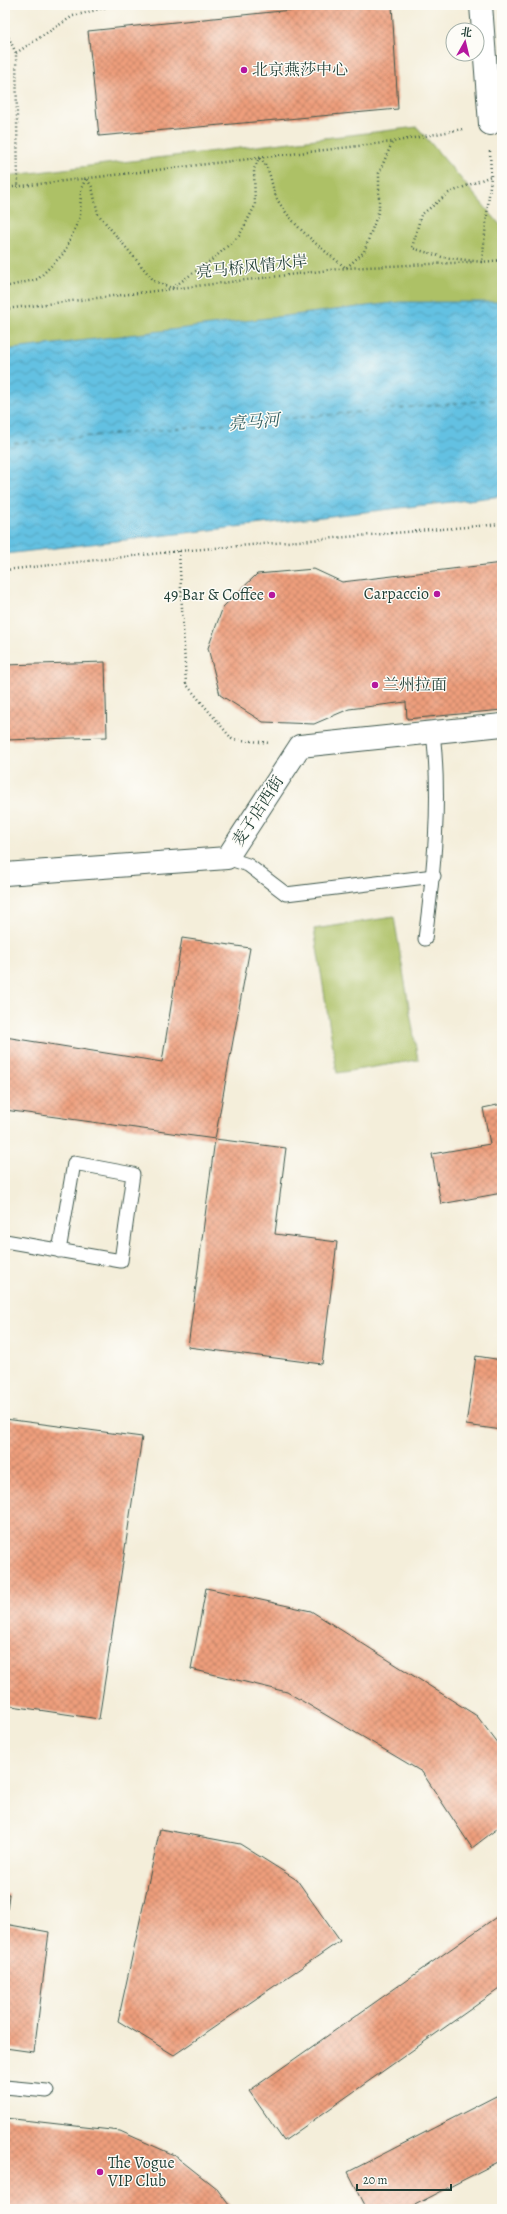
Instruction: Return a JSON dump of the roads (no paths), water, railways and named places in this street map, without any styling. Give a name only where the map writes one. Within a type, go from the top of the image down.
[{"type":"street","points":[[481,5],[490,124]]},
{"type":"street","points":[[433,732],[502,724]]},
{"type":"street","name":"麦子店西街","points":[[5,874],[227,858],[300,746],[433,732]]},
{"type":"lane","points":[[425,939],[434,876],[438,771],[433,732]]},
{"type":"lane","points":[[227,858],[248,865],[286,894],[434,876]]},
{"type":"lane","points":[[5,1241],[60,1251],[121,1261],[133,1174],[74,1163],[60,1251]]},
{"type":"lane","points":[[5,2087],[47,2091]]},
{"type":"water","name":"亮马河","points":[[400,302],[502,302],[502,496],[5,554],[5,350]]},
{"type":"place","name":"北京燕莎中心","points":[[244,70]]},
{"type":"place","name":"Carpaccio","points":[[437,594]]},
{"type":"place","name":"49 Bar & Coffee","points":[[272,595]]},
{"type":"place","name":"兰州拉面","points":[[375,685]]},
{"type":"place","name":"The Vogue VIP Club","points":[[100,2172]]}]
